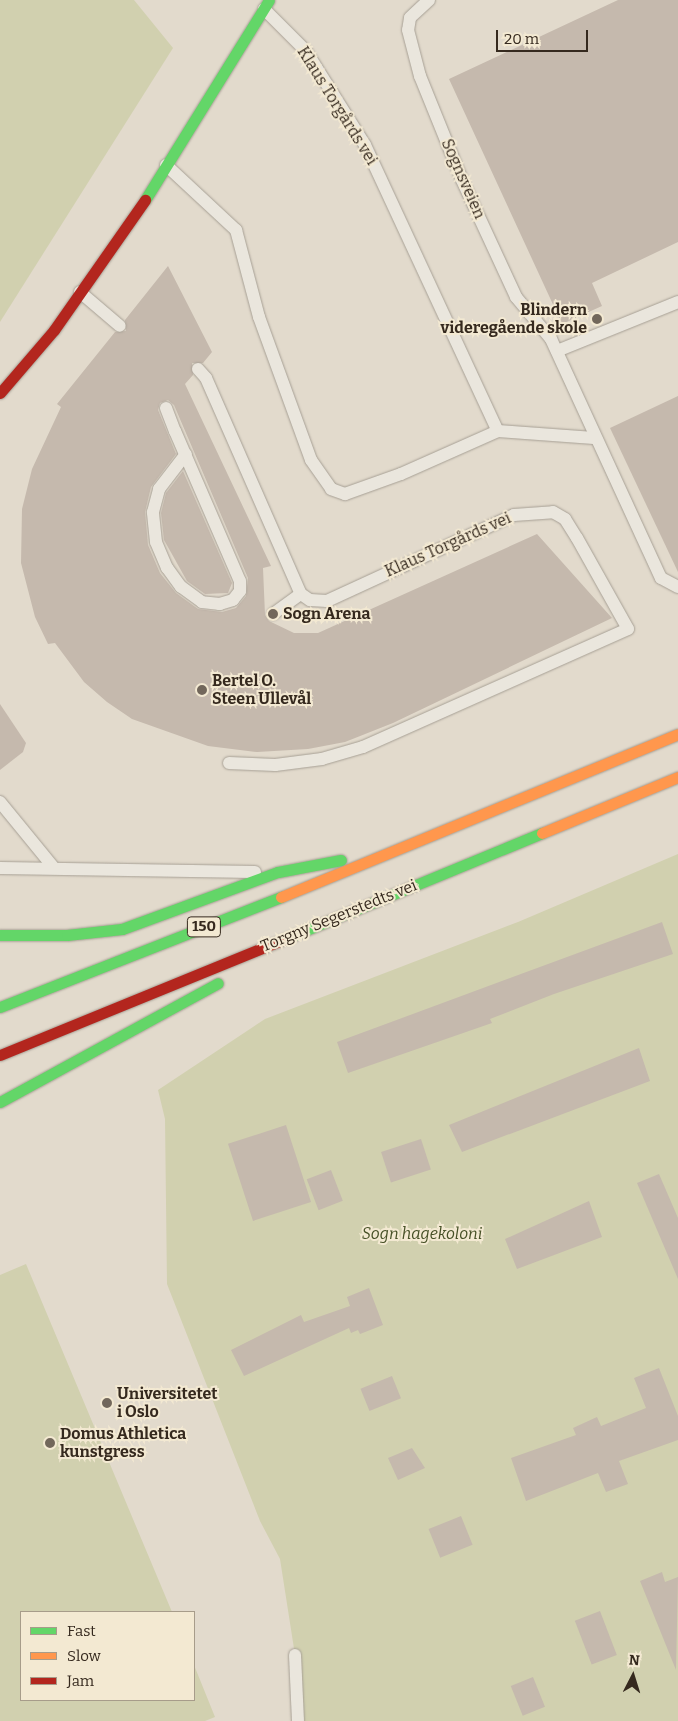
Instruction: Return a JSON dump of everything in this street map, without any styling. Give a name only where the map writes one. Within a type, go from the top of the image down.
[{"type":"main road","name":"Klaus Torgårds vei","points":[[0,393],[54,330],[80,292],[166,165],[266,4]]},
{"type":"main road","name":"150","points":[[0,1007],[409,847],[678,734]]},
{"type":"main road","name":"Torgny Segerstedts vei","points":[[0,1056],[678,777]]},
{"type":"main road","points":[[0,935],[67,936],[122,929],[278,872],[409,847]]},
{"type":"main road","points":[[0,1102],[349,912]]},
{"type":"lane","name":"Sognsveien","points":[[430,0],[410,18],[408,30],[420,76],[516,296],[557,351],[594,438],[661,578],[678,587]]},
{"type":"lane","name":"Klaus Torgårds vei","points":[[266,4],[306,51],[365,145],[498,431]]},
{"type":"lane","points":[[166,165],[236,230],[259,317],[311,460],[331,489],[345,494],[402,474],[498,431],[594,438]]},
{"type":"lane","points":[[80,292],[120,326]]},
{"type":"lane","points":[[557,351],[678,302]]},
{"type":"lane","points":[[198,369],[206,378],[301,594],[272,614]]},
{"type":"lane","points":[[166,408],[186,454],[240,581],[240,591],[233,600],[220,604],[202,602],[181,587],[167,568],[156,542],[153,512],[159,488],[186,454]]},
{"type":"lane","name":"Klaus Torgårds vei","points":[[229,763],[275,765],[322,760],[363,747],[628,629],[565,519],[553,512],[514,515],[327,600],[318,602],[301,594]]},
{"type":"lane","points":[[0,802],[54,868]]},
{"type":"lane","points":[[0,868],[278,872]]},
{"type":"lane","points":[[295,1655],[298,1721]]},
{"type":"green space","points":[[0,0],[134,0],[173,48],[0,322]]},
{"type":"green space","name":"Sogn hagekoloni","points":[[678,854],[678,1721],[300,1721],[295,1655],[280,1559],[260,1521],[167,1284],[165,1119],[158,1090],[265,1019],[518,922]]},
{"type":"green space","name":"Domus Athletica kunstgress","points":[[26,1264],[172,1611],[20,1611],[20,1701],[195,1701],[195,1667],[215,1717],[205,1721],[0,1721],[0,1275]]},
{"type":"building","points":[[618,0],[678,0],[678,242],[592,283],[602,306],[562,324],[449,79]]},
{"type":"building","points":[[168,266],[212,352],[203,363],[192,363],[193,375],[185,384],[271,566],[263,568],[265,615],[269,621],[294,633],[318,633],[537,534],[612,618],[393,723],[345,742],[308,749],[257,752],[208,746],[132,719],[107,702],[84,682],[55,643],[48,644],[35,617],[21,563],[22,509],[32,469],[61,407],[57,404],[115,332],[126,331],[125,320]],"holes":[[[168,400],[174,405],[248,578],[246,596],[236,608],[222,612],[198,609],[176,593],[160,573],[148,545],[145,512],[151,487],[176,454],[158,410],[160,403]]]},
{"type":"building","points":[[678,396],[678,572],[610,428]]},
{"type":"building","points":[[183,471],[232,583],[228,593],[205,594],[187,581],[164,540],[161,513],[166,493]]},
{"type":"building","points":[[0,704],[26,743],[23,752],[0,770]]},
{"type":"building","points":[[662,922],[673,954],[554,994],[490,1019],[492,1023],[348,1073],[337,1042]]},
{"type":"building","points":[[639,1048],[650,1081],[462,1152],[449,1125]]},
{"type":"building","points":[[286,1125],[311,1202],[253,1221],[228,1144]]},
{"type":"building","points":[[421,1139],[431,1169],[391,1182],[381,1152]]},
{"type":"building","points":[[331,1170],[343,1201],[319,1210],[307,1179]]},
{"type":"building","points":[[659,1174],[678,1218],[678,1279],[637,1183]]},
{"type":"building","points":[[589,1201],[602,1237],[517,1269],[505,1239]]},
{"type":"building","points":[[369,1288],[383,1325],[360,1334],[358,1330],[351,1333],[349,1328],[244,1376],[231,1350],[301,1315],[304,1322],[350,1306],[347,1297]]},
{"type":"building","points":[[659,1368],[678,1416],[678,1440],[619,1461],[628,1484],[606,1492],[598,1473],[526,1501],[511,1458],[576,1435],[573,1428],[597,1417],[601,1426],[646,1408],[634,1378]]},
{"type":"building","points":[[392,1376],[401,1398],[369,1411],[360,1389]]},
{"type":"building","points":[[412,1448],[425,1468],[398,1480],[388,1458]]},
{"type":"building","points":[[461,1516],[473,1545],[440,1558],[429,1529]]},
{"type":"building","points":[[662,1572],[665,1582],[678,1577],[676,1670],[640,1581]]},
{"type":"building","points":[[600,1611],[617,1655],[592,1665],[575,1621]]},
{"type":"building","points":[[533,1677],[545,1707],[523,1716],[511,1686]]},
{"type":"traffic: fast","points":[[145,200],[269,0]]},
{"type":"traffic: fast","points":[[287,938],[542,833]]},
{"type":"traffic: fast","points":[[0,935],[67,935],[122,929],[278,872],[341,860]]},
{"type":"traffic: fast","points":[[0,1007],[281,897]]},
{"type":"traffic: fast","points":[[0,1102],[218,983]]},
{"type":"traffic: slow","points":[[281,897],[678,734]]},
{"type":"traffic: slow","points":[[542,833],[678,777]]},
{"type":"traffic: jam","points":[[0,393],[54,330],[145,200]]},
{"type":"traffic: jam","points":[[0,1055],[287,938]]},
{"type":"place","name":"Blindern videregående skole","points":[[597,319]]},
{"type":"place","name":"Sogn Arena","points":[[273,614]]},
{"type":"place","name":"Bertel O. Steen Ullevål","points":[[202,690]]},
{"type":"place","name":"Universitetet i Oslo","points":[[107,1403]]},
{"type":"place","name":"Domus Athletica kunstgress","points":[[50,1443]]}]
